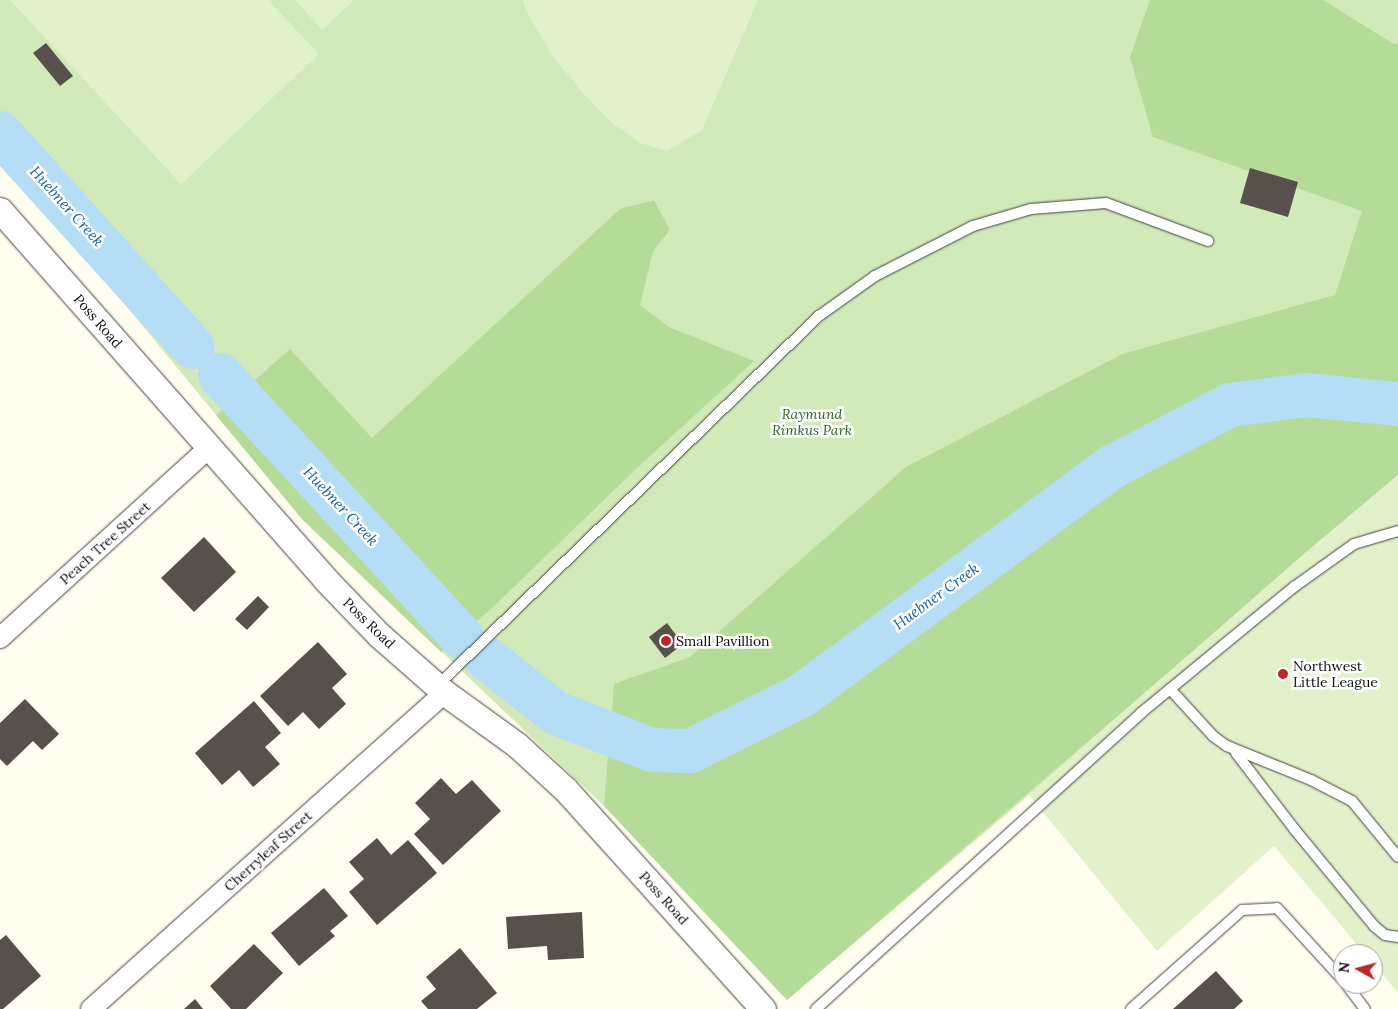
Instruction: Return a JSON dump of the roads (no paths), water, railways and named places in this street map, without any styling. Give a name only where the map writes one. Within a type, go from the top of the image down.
[{"type":"street","name":"Poss Road","points":[[0,210],[326,580],[379,635],[441,689],[517,745],[565,789],[763,1009]]},
{"type":"street","name":"Peach Tree Street","points":[[0,638],[209,448]]},
{"type":"street","name":"Cherryleaf Street","points":[[91,1009],[441,689]]},
{"type":"lane","points":[[441,689],[819,316],[875,276],[973,226],[1031,209],[1106,203],[1208,241]]},
{"type":"lane","points":[[816,1009],[1034,809],[1170,689],[1294,587],[1354,544],[1398,531]]},
{"type":"lane","points":[[1170,689],[1214,736],[1234,750],[1311,780],[1352,801],[1398,857]]},
{"type":"lane","points":[[1234,750],[1295,830],[1374,926],[1385,935],[1398,937]]},
{"type":"lane","points":[[1131,1009],[1242,910],[1277,908],[1333,969]]},
{"type":"lane","points":[[1354,994],[1366,1009]]},
{"type":"waterway","name":"Huebner Creek","points":[[0,133],[193,347]]},
{"type":"waterway","name":"Huebner Creek","points":[[220,375],[462,637]]},
{"type":"waterway","name":"Huebner Creek","points":[[486,658],[556,713],[652,750],[690,751],[801,696],[1112,467],[1230,405],[1306,395],[1398,404]]},
{"type":"place","name":"Small Pavillion","points":[[666,641]]},
{"type":"place","name":"Northwest Little League","points":[[1283,674]]},
{"type":"park label","name":"Raymund Rimkus Park","points":[[812,422]]}]
